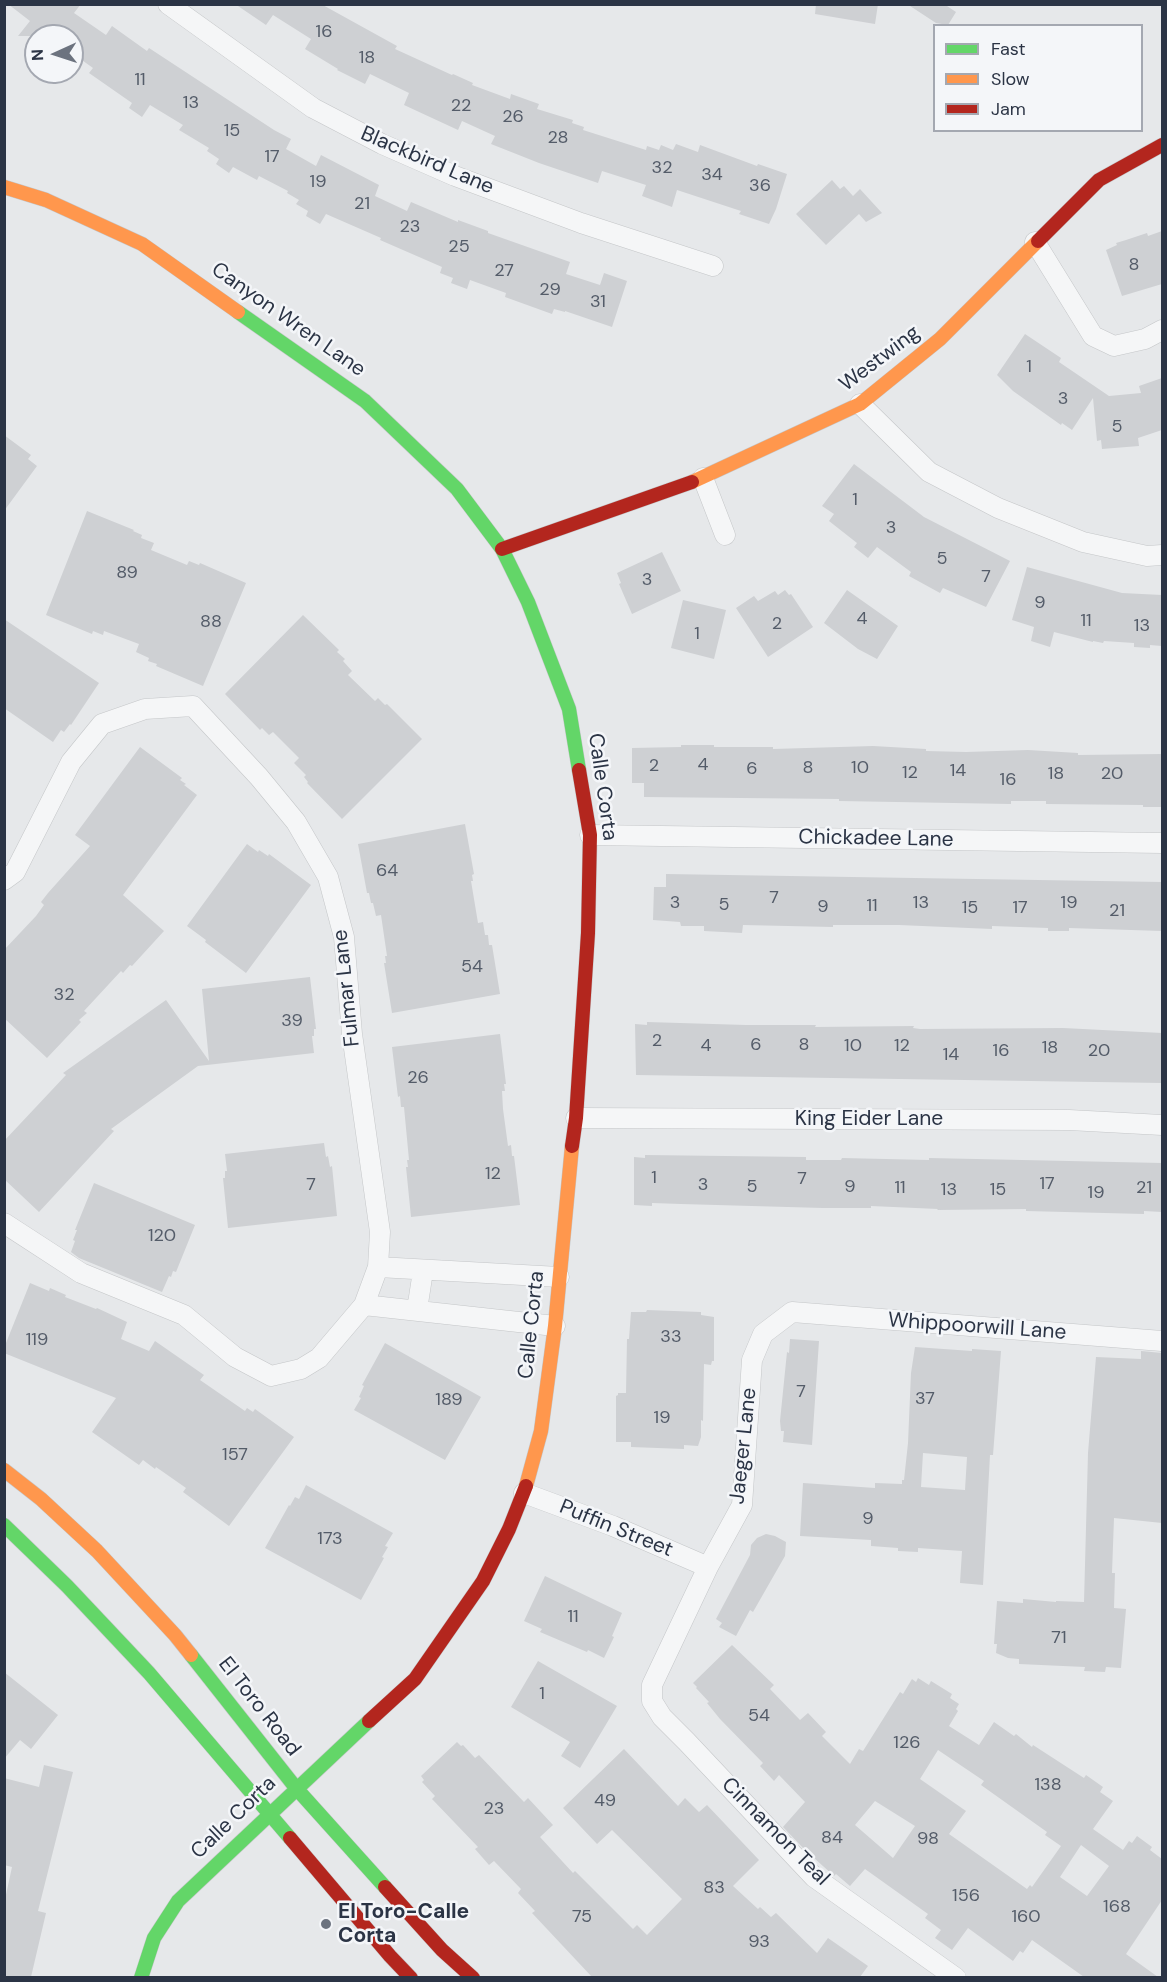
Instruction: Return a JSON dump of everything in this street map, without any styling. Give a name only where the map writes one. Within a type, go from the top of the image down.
[{"type":"street","name":"Blackbird Lane","points":[[168,4],[313,108],[382,144],[455,176],[570,219],[713,266]]},
{"type":"street","name":"Westwing","points":[[502,549],[703,478],[860,404],[940,339],[1099,180],[1162,145]]},
{"type":"street","name":"Canyon Wren Lane","points":[[4,187],[46,200],[142,244],[365,401],[457,489],[502,549]]},
{"type":"street","points":[[1035,242],[1093,336],[1114,346],[1145,339],[1162,330]]},
{"type":"street","points":[[860,404],[929,472],[998,508],[1083,542],[1147,555],[1162,555]]},
{"type":"street","points":[[703,478],[725,535]]},
{"type":"street","name":"Calle Corta","points":[[141,1977],[154,1938],[178,1901],[296,1788],[415,1679],[483,1581],[524,1493],[541,1431],[555,1326],[576,1118],[588,933],[590,835],[569,709],[528,602],[502,549]]},
{"type":"street","name":"Fulmar Lane","points":[[4,880],[15,872],[70,762],[102,724],[145,709],[193,706],[259,777],[296,822],[328,877],[344,937],[352,1034],[380,1232],[378,1267]]},
{"type":"street","name":"Chickadee Lane","points":[[590,835],[1162,843]]},
{"type":"street","name":"King Eider Lane","points":[[576,1118],[1045,1120],[1162,1125]]},
{"type":"street","points":[[4,1223],[81,1273],[184,1315],[235,1357],[271,1376],[301,1369],[319,1358],[364,1305],[378,1267],[559,1277]]},
{"type":"street","points":[[417,1311],[423,1271]]},
{"type":"street","points":[[364,1305],[555,1326]]},
{"type":"street","name":"Whippoorwill Lane","points":[[792,1312],[1162,1341]]},
{"type":"street","name":"Jaeger Lane","points":[[652,1685],[708,1567],[742,1505],[752,1360],[763,1334],[792,1312]]},
{"type":"street","name":"El Toro Road","points":[[4,1470],[41,1499],[97,1551],[175,1635],[296,1788],[442,1950],[473,1977]]},
{"type":"street","name":"Puffin Street","points":[[524,1493],[612,1526],[708,1567]]},
{"type":"street","points":[[4,1525],[67,1586],[149,1673],[390,1956],[411,1977]]},
{"type":"street","name":"Cinnamon Teal","points":[[652,1685],[652,1701],[662,1717],[814,1877],[956,1977]]},
{"type":"building","points":[[8,4],[81,4],[74,13],[106,35],[112,26],[147,51],[149,48],[291,139],[286,149],[316,166],[321,155],[379,185],[375,196],[407,211],[411,202],[458,222],[458,220],[570,262],[566,274],[600,285],[604,273],[627,281],[612,327],[565,311],[554,309],[552,314],[505,297],[506,293],[470,280],[467,289],[451,283],[453,278],[440,273],[442,267],[380,240],[381,238],[326,214],[320,224],[306,216],[308,211],[296,204],[299,200],[287,193],[288,191],[259,176],[257,180],[233,167],[229,173],[216,164],[219,159],[207,151],[209,148],[179,130],[183,125],[150,105],[142,117],[129,108],[132,103],[89,73],[93,68],[84,62],[84,24],[28,24],[30,21]]},
{"type":"building","points":[[235,4],[321,4],[397,46],[395,49],[473,83],[472,85],[510,99],[511,94],[539,104],[537,109],[573,120],[572,123],[584,127],[583,130],[646,150],[647,146],[659,150],[661,145],[673,150],[676,144],[698,152],[700,145],[757,166],[758,164],[787,174],[776,209],[769,224],[739,214],[741,211],[677,190],[672,207],[642,196],[646,185],[602,171],[598,183],[539,163],[491,144],[495,136],[462,121],[458,130],[404,105],[409,93],[370,74],[365,84],[337,70],[305,49],[311,39],[273,15],[266,25]]},
{"type":"building","points":[[816,4],[878,4],[875,24],[815,14]]},
{"type":"building","points":[[907,4],[944,4],[956,12],[949,24],[936,23]]},
{"type":"building","points":[[832,180],[840,189],[844,186],[853,196],[860,189],[882,213],[866,222],[859,214],[826,245],[796,214]]},
{"type":"building","points":[[1162,231],[1162,284],[1122,296],[1106,250],[1117,245],[1116,243],[1147,233],[1148,236]]},
{"type":"building","points":[[1025,334],[1061,358],[1059,362],[1109,396],[1141,393],[1139,386],[1162,378],[1162,430],[1138,438],[1139,446],[1102,449],[1101,440],[1097,441],[1093,398],[1072,430],[1062,423],[1061,425],[1013,391],[997,375]]},
{"type":"building","points":[[4,435],[31,455],[28,459],[37,466],[4,511]]},
{"type":"building","points":[[854,464],[924,517],[1010,561],[986,607],[943,588],[940,593],[909,576],[911,572],[877,547],[868,558],[854,547],[857,543],[829,521],[834,514],[822,506]]},
{"type":"building","points":[[87,511],[134,530],[142,535],[141,538],[154,543],[151,550],[187,565],[189,561],[199,565],[200,563],[246,583],[203,686],[148,661],[149,658],[136,652],[139,644],[104,631],[103,635],[93,631],[92,634],[46,615]]},
{"type":"building","points":[[662,552],[681,591],[632,614],[619,584],[621,583],[617,573]]},
{"type":"building","points":[[1027,567],[1122,593],[1162,595],[1162,646],[1150,645],[1150,648],[1134,647],[1134,643],[1093,642],[1054,632],[1050,647],[1031,641],[1034,627],[1012,620]]},
{"type":"building","points":[[785,590],[789,595],[791,594],[813,627],[768,657],[736,608],[754,596],[758,601],[775,591],[778,595]]},
{"type":"building","points":[[847,590],[898,626],[877,659],[858,649],[824,623]]},
{"type":"building","points":[[683,600],[726,610],[714,659],[671,648]]},
{"type":"building","points":[[303,615],[339,650],[337,652],[345,659],[343,661],[352,671],[348,675],[375,701],[378,698],[385,705],[387,704],[422,739],[342,819],[307,783],[304,777],[306,775],[294,763],[299,758],[273,732],[269,735],[262,728],[260,730],[225,694]]},
{"type":"building","points":[[4,619],[99,683],[71,725],[64,732],[61,730],[53,742],[4,708]]},
{"type":"building","points":[[681,745],[773,747],[773,749],[873,746],[926,749],[926,751],[1028,750],[1078,753],[1078,755],[1162,754],[1162,807],[1046,804],[1046,801],[1011,801],[1011,804],[644,797],[644,783],[632,783],[632,748],[681,747]]},
{"type":"building","points":[[140,747],[182,778],[180,780],[186,784],[184,785],[197,795],[123,895],[164,931],[132,966],[130,965],[123,973],[121,971],[84,1011],[87,1013],[79,1020],[81,1022],[47,1058],[4,1018],[4,950],[36,916],[44,905],[41,902],[90,846],[75,835]]},
{"type":"building","points":[[465,824],[474,874],[472,875],[473,881],[471,881],[478,923],[483,922],[485,935],[488,935],[489,945],[492,945],[500,994],[392,1013],[384,963],[386,963],[385,956],[387,956],[381,915],[376,916],[373,903],[367,893],[358,844]]},
{"type":"building","points":[[247,844],[258,852],[259,850],[268,856],[269,854],[311,885],[246,973],[187,926]]},
{"type":"building","points":[[666,874],[1162,882],[1162,931],[1069,928],[1069,931],[1048,931],[1048,928],[992,926],[992,929],[899,925],[833,925],[833,927],[743,925],[742,933],[704,931],[704,926],[681,926],[680,922],[653,920],[654,887],[666,887]]},
{"type":"building","points":[[310,977],[316,1029],[312,1036],[314,1053],[198,1066],[111,1129],[114,1131],[39,1212],[4,1179],[4,1141],[66,1075],[63,1073],[166,1000],[209,1061],[202,989]]},
{"type":"building","points":[[647,1022],[816,1025],[815,1027],[914,1026],[913,1028],[920,1029],[1063,1028],[1162,1033],[1162,1083],[636,1075],[635,1024],[647,1025]]},
{"type":"building","points":[[500,1034],[506,1084],[504,1084],[505,1091],[502,1091],[503,1109],[508,1146],[511,1145],[512,1156],[514,1156],[520,1205],[411,1217],[406,1167],[408,1167],[407,1160],[409,1160],[404,1107],[401,1107],[400,1096],[398,1097],[392,1047]]},
{"type":"building","points":[[324,1143],[326,1157],[328,1156],[330,1167],[332,1166],[337,1216],[228,1228],[223,1178],[227,1171],[225,1154]]},
{"type":"building","points":[[645,1155],[806,1157],[806,1160],[841,1160],[842,1158],[929,1160],[929,1158],[1162,1163],[1162,1212],[1144,1211],[1144,1214],[1026,1211],[1026,1209],[937,1210],[871,1206],[871,1208],[823,1208],[652,1203],[652,1206],[634,1205],[634,1157],[645,1158]]},
{"type":"building","points":[[94,1183],[195,1225],[176,1272],[173,1271],[171,1277],[169,1276],[162,1292],[79,1258],[71,1252],[77,1230],[75,1230]]},
{"type":"building","points":[[30,1283],[49,1291],[50,1288],[66,1295],[65,1297],[127,1322],[121,1339],[149,1351],[155,1341],[204,1375],[200,1380],[245,1411],[247,1408],[253,1412],[255,1409],[294,1437],[229,1526],[183,1492],[186,1488],[156,1467],[155,1469],[143,1460],[139,1465],[92,1432],[116,1398],[4,1353]]},
{"type":"building","points":[[647,1310],[701,1312],[701,1315],[714,1317],[714,1361],[711,1365],[704,1364],[703,1421],[701,1420],[701,1437],[698,1446],[684,1445],[684,1449],[631,1447],[631,1442],[616,1442],[616,1396],[618,1393],[626,1393],[627,1339],[629,1339],[631,1312],[646,1312]]},
{"type":"building","points":[[790,1339],[819,1341],[812,1445],[783,1442],[784,1431],[781,1431],[780,1421]]},
{"type":"building","points":[[385,1343],[481,1397],[445,1460],[354,1410],[361,1398],[359,1397],[364,1386],[362,1385]]},
{"type":"building","points":[[915,1347],[1001,1351],[993,1455],[990,1455],[983,1585],[960,1583],[962,1551],[918,1548],[918,1552],[898,1551],[898,1548],[871,1546],[871,1540],[800,1536],[803,1483],[875,1488],[875,1483],[902,1484],[908,1443],[911,1373]],"holes":[[[923,1453],[967,1457],[965,1490],[921,1487]]]},
{"type":"building","points":[[1141,1351],[1162,1353],[1162,1523],[1114,1518],[1112,1573],[1115,1573],[1114,1608],[1126,1609],[1121,1668],[1106,1667],[1105,1672],[1084,1671],[1085,1667],[1019,1664],[1019,1659],[1008,1658],[996,1653],[997,1644],[994,1644],[997,1601],[1023,1603],[1023,1599],[1084,1602],[1088,1453],[1096,1357],[1141,1359]]},
{"type":"building","points":[[306,1485],[393,1533],[385,1546],[388,1547],[382,1557],[384,1558],[361,1600],[265,1548],[289,1505],[295,1497],[299,1499]]},
{"type":"building","points":[[766,1534],[786,1542],[785,1556],[753,1612],[750,1610],[736,1636],[719,1627],[722,1623],[716,1619],[750,1555],[751,1545],[757,1538]]},
{"type":"building","points":[[545,1576],[622,1613],[604,1658],[540,1632],[542,1629],[524,1621]]},
{"type":"building","points":[[732,1645],[774,1685],[770,1689],[800,1720],[808,1713],[826,1732],[822,1736],[850,1764],[859,1749],[863,1751],[900,1692],[903,1694],[912,1679],[916,1682],[918,1678],[929,1685],[931,1681],[952,1694],[950,1698],[959,1704],[956,1709],[958,1711],[949,1726],[979,1745],[994,1722],[1084,1778],[1086,1775],[1103,1787],[1100,1792],[1113,1801],[1093,1829],[1123,1850],[1129,1841],[1132,1843],[1137,1836],[1152,1847],[1150,1850],[1162,1859],[1162,1900],[1126,1954],[1158,1977],[1084,1977],[1032,1940],[1023,1953],[1020,1951],[1013,1961],[968,1928],[952,1950],[935,1938],[941,1930],[925,1918],[928,1914],[865,1869],[850,1886],[836,1874],[834,1876],[783,1827],[805,1802],[779,1775],[774,1781],[760,1766],[763,1763],[720,1719],[693,1683]],"holes":[[[938,1750],[984,1781],[981,1785],[1047,1832],[1045,1835],[1061,1846],[1032,1887],[1030,1885],[1027,1889],[949,1834],[966,1811],[920,1779]],[[875,1801],[915,1826],[893,1858],[855,1825]],[[1081,1845],[1109,1866],[1087,1896],[1060,1877]]]},
{"type":"building","points":[[538,1661],[617,1706],[580,1768],[561,1756],[570,1742],[511,1707]]},
{"type":"building","points":[[4,1672],[58,1715],[31,1749],[20,1740],[4,1759]]},
{"type":"building","points":[[457,1742],[475,1758],[479,1755],[524,1802],[528,1798],[553,1825],[540,1837],[573,1873],[575,1871],[633,1929],[637,1925],[647,1935],[682,1899],[612,1830],[597,1844],[563,1808],[624,1749],[678,1806],[685,1798],[699,1812],[707,1805],[759,1860],[733,1886],[758,1909],[760,1907],[771,1917],[776,1913],[817,1953],[828,1938],[868,1966],[860,1977],[592,1977],[532,1913],[535,1911],[518,1893],[521,1889],[494,1861],[489,1865],[475,1849],[478,1847],[432,1799],[435,1796],[422,1782],[424,1780],[421,1776]]},
{"type":"building","points":[[44,1765],[73,1772],[38,1911],[46,1913],[31,1977],[4,1977],[4,1904],[12,1867],[4,1865],[4,1778],[39,1787]]},
{"type":"traffic: fast","points":[[238,312],[365,401],[457,489],[502,549],[528,602],[569,709],[579,770]]},
{"type":"traffic: fast","points":[[4,1525],[67,1586],[149,1673],[290,1838]]},
{"type":"traffic: fast","points":[[191,1655],[296,1788],[385,1887]]},
{"type":"traffic: fast","points":[[141,1978],[154,1938],[178,1901],[369,1721]]},
{"type":"traffic: slow","points":[[4,187],[46,200],[142,244],[238,312]]},
{"type":"traffic: slow","points":[[692,482],[860,404],[940,339],[1038,241]]},
{"type":"traffic: slow","points":[[526,1486],[541,1431],[555,1326],[572,1146]]},
{"type":"traffic: slow","points":[[4,1470],[41,1499],[97,1551],[191,1655]]},
{"type":"traffic: jam","points":[[1038,241],[1099,180],[1162,145]]},
{"type":"traffic: jam","points":[[502,549],[692,482]]},
{"type":"traffic: jam","points":[[572,1146],[576,1118],[588,933],[590,835],[579,770]]},
{"type":"traffic: jam","points":[[369,1721],[415,1679],[483,1581],[509,1529],[526,1486]]},
{"type":"traffic: jam","points":[[290,1838],[411,1978]]},
{"type":"traffic: jam","points":[[385,1887],[442,1950],[473,1978]]},
{"type":"place","name":"El Toro-Calle Corta","points":[[326,1924]]}]
